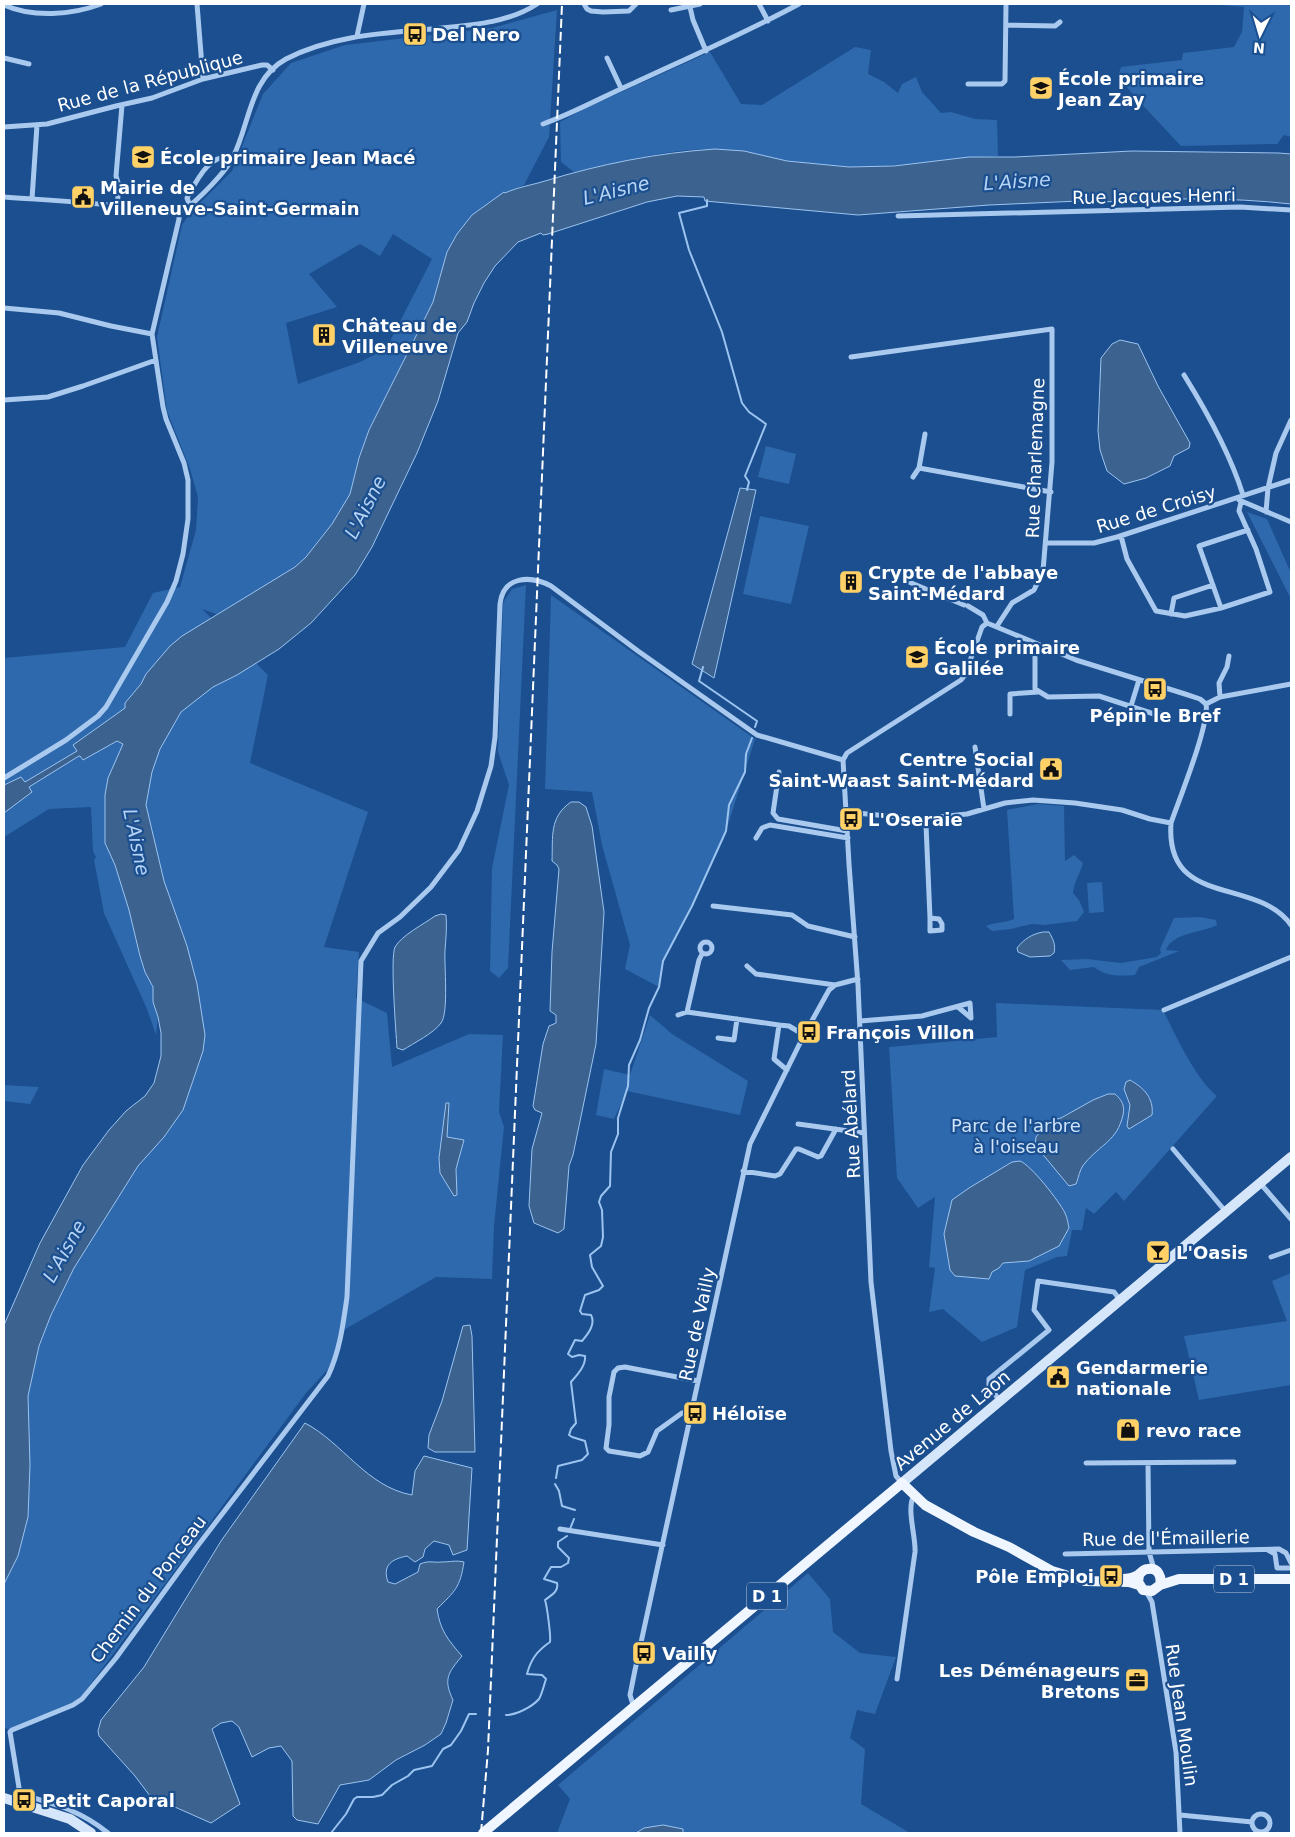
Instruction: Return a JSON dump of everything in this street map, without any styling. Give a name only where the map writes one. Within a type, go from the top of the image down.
[{"type":"main road","name":"Avenue de Laon","points":[[634,1709],[1291,1157]]},
{"type":"main road","name":"D 1","points":[[902,1483],[914,1496],[925,1504],[974,1532],[1009,1547],[1052,1571],[1075,1579],[1097,1582],[1129,1582],[1291,1576]]},
{"type":"main road","name":"D 1","points":[[483,1833],[634,1709]]},
{"type":"main road","points":[[4,1798],[19,1798],[70,1819],[92,1833]]},
{"type":"main road","points":[[58,1814],[73,1826],[78,1833]]},
{"type":"street","points":[[4,5],[47,14],[90,8],[101,4]]},
{"type":"street","points":[[197,4],[202,79]]},
{"type":"street","points":[[357,36],[364,4]]},
{"type":"street","points":[[4,197],[179,212],[224,171],[233,158],[257,90],[273,70],[285,60],[304,52],[357,36],[484,23],[525,12],[536,4]]},
{"type":"street","points":[[584,4],[591,11],[603,12],[629,10],[636,4]]},
{"type":"street","points":[[671,10],[700,4]]},
{"type":"street","points":[[758,4],[768,21]]},
{"type":"street","points":[[543,124],[566,116],[621,88],[706,51],[799,4]]},
{"type":"street","points":[[968,84],[1002,84],[1005,81],[1006,4]]},
{"type":"street","points":[[690,7],[693,20],[706,51]]},
{"type":"street","points":[[1006,25],[1055,26],[1060,22]]},
{"type":"street","points":[[4,58],[29,64]]},
{"type":"street","points":[[607,58],[621,88]]},
{"type":"street","name":"Rue de la République","points":[[4,127],[47,124],[152,98],[202,79],[262,65],[273,70]]},
{"type":"street","points":[[117,206],[119,186],[116,176],[122,105]]},
{"type":"street","points":[[32,199],[37,125]]},
{"type":"street","points":[[189,204],[187,198],[201,174],[210,164],[227,156],[233,158]]},
{"type":"street","name":"Rue Jacques Henri","points":[[898,216],[1240,207],[1291,210]]},
{"type":"street","points":[[4,778],[85,727],[106,708],[156,623],[176,581],[183,554],[188,519],[188,480],[184,463],[166,419],[152,334],[179,219],[179,212]]},
{"type":"street","points":[[4,308],[59,313],[152,334]]},
{"type":"street","name":"Rue Charlemagne","points":[[851,357],[1052,329],[1051,492],[1043,570],[1034,590],[1012,603],[997,626]]},
{"type":"street","points":[[4,400],[48,397],[156,360]]},
{"type":"street","name":"Rue de Croisy","points":[[1184,375],[1200,401],[1226,452],[1243,495]]},
{"type":"street","points":[[1266,512],[1268,488],[1276,453],[1291,420]]},
{"type":"street","points":[[913,477],[919,468],[925,434]]},
{"type":"street","points":[[919,468],[1051,492]]},
{"type":"street","name":"Rue de Croisy","points":[[1047,543],[1094,543],[1239,500],[1243,495],[1291,480]]},
{"type":"street","points":[[1121,536],[1127,559],[1156,611],[1185,616],[1220,608],[1270,592],[1256,549],[1239,511],[1239,500],[1291,522]]},
{"type":"street","points":[[1220,608],[1199,546],[1248,530]]},
{"type":"street","name":"Chemin du Ponceau","points":[[19,1798],[10,1732],[73,1705],[82,1699],[116,1658],[196,1548],[328,1376],[341,1342],[347,1297],[360,961],[378,933],[400,917],[431,887],[459,850],[477,811],[491,766],[497,714],[500,604],[502,593],[506,586],[530,579],[540,580],[551,586],[638,651],[757,735],[843,760]]},
{"type":"street","points":[[909,582],[966,606],[982,615],[987,623],[1036,644],[1076,660],[1200,699],[1206,704]]},
{"type":"street","points":[[1171,614],[1174,598],[1213,584]]},
{"type":"street","points":[[843,760],[846,753],[961,680],[965,675],[982,627],[987,623]]},
{"type":"street","points":[[1036,644],[1036,689],[1038,692]]},
{"type":"street","points":[[1217,697],[1219,683],[1227,666],[1229,656]]},
{"type":"street","points":[[1131,706],[1140,680]]},
{"type":"street","points":[[1206,704],[1217,697],[1291,684]]},
{"type":"street","points":[[1010,714],[1010,694],[1038,692],[1048,697],[1073,695],[1099,696],[1157,715],[1165,713]]},
{"type":"street","points":[[1206,704],[1206,716],[1172,823],[1171,833],[1174,856],[1191,877],[1203,884],[1265,903],[1286,918],[1291,925]]},
{"type":"street","points":[[975,748],[984,809]]},
{"type":"street","name":"Rue Abélard","points":[[843,760],[858,979],[872,1282],[891,1451],[896,1476],[902,1483]]},
{"type":"street","points":[[780,772],[773,813],[778,819],[848,831]]},
{"type":"street","points":[[846,812],[852,811],[911,819],[926,819],[967,814],[1006,804],[1033,800],[1050,800],[1122,810],[1150,819],[1172,823]]},
{"type":"street","points":[[926,819],[930,918]]},
{"type":"street","points":[[756,838],[762,828],[770,825],[848,838]]},
{"type":"street","points":[[713,906],[792,915],[808,926],[855,937]]},
{"type":"street","points":[[687,1012],[702,954]]},
{"type":"street","points":[[1164,1010],[1291,957]]},
{"type":"street","points":[[747,966],[756,974],[835,985],[858,979]]},
{"type":"street","name":"Rue de Vailly","points":[[634,1709],[630,1695],[693,1410],[743,1171],[753,1135],[804,1035],[829,990],[835,985]]},
{"type":"street","points":[[860,1021],[922,1016],[958,1007]]},
{"type":"street","points":[[678,1015],[687,1012],[789,1026],[804,1035]]},
{"type":"street","points":[[718,1038],[734,1040],[737,1019]]},
{"type":"street","points":[[779,1025],[774,1059],[787,1070]]},
{"type":"street","points":[[798,1124],[864,1133]]},
{"type":"street","points":[[743,1171],[775,1176],[780,1174],[796,1149],[818,1157],[821,1156],[836,1129]]},
{"type":"street","points":[[1173,1149],[1226,1212]]},
{"type":"street","points":[[1260,1183],[1291,1219]]},
{"type":"street","points":[[1271,1257],[1291,1250]]},
{"type":"street","points":[[1000,1401],[989,1386],[990,1379],[1049,1330],[1034,1310],[1038,1281],[1114,1292],[1120,1300]]},
{"type":"street","points":[[693,1410],[682,1413],[657,1431],[648,1452],[640,1456],[609,1451],[606,1448],[609,1425],[609,1397],[614,1372],[618,1368],[625,1367],[698,1382]]},
{"type":"street","points":[[1086,1463],[1234,1462]]},
{"type":"street","points":[[1148,1463],[1149,1580]]},
{"type":"street","points":[[897,1679],[915,1552],[916,1538],[911,1506],[914,1496]]},
{"type":"street","points":[[560,1529],[662,1545]]},
{"type":"street","name":"Rue de l'Émaillerie","points":[[1268,1550],[1275,1554],[1277,1568],[1291,1576]]},
{"type":"street","name":"Rue de l'Émaillerie","points":[[1064,1554],[1149,1555],[1282,1550],[1286,1553],[1291,1563]]},
{"type":"street","points":[[1149,1555],[1149,1580]]},
{"type":"street","name":"Rue Jean Moulin","points":[[1149,1580],[1176,1752],[1180,1833]]},
{"type":"street","name":"Rue Jean Moulin","points":[[1149,1580],[1152,1602]]},
{"type":"street","points":[[19,1798],[64,1806],[84,1816],[108,1833]]},
{"type":"street","points":[[1180,1815],[1252,1822]]},
{"type":"green space","points":[[1209,4],[1291,4],[1291,137],[1284,135],[1277,144],[1181,146],[1118,76],[1121,67],[1182,60],[1183,53],[1234,47],[1242,32],[1244,7]]},
{"type":"green space","points":[[557,10],[549,137],[524,185],[505,193],[472,215],[457,234],[447,252],[433,302],[369,430],[359,458],[350,494],[338,516],[306,557],[295,567],[219,615],[202,609],[268,675],[250,763],[368,812],[324,947],[359,952],[356,998],[387,1013],[392,1067],[469,1034],[503,1035],[499,1112],[504,1127],[494,1226],[492,1279],[436,1277],[342,1331],[329,1368],[306,1393],[79,1700],[9,1730],[4,1727],[4,1521],[14,1344],[172,1097],[177,1025],[137,942],[145,972],[153,987],[153,1002],[158,1017],[156,1035],[147,1009],[104,913],[94,860],[96,857],[93,851],[91,807],[49,809],[4,837],[4,658],[125,647],[153,593],[180,587],[196,530],[198,497],[190,469],[167,411],[157,337],[182,225],[191,212],[232,171],[263,94],[291,63],[345,45],[492,28]],"holes":[[[393,234],[432,259],[386,349],[360,362],[298,384],[286,323],[337,307],[309,274],[360,244],[380,256]]]},
{"type":"green space","points":[[855,47],[871,50],[868,74],[884,82],[898,93],[902,84],[916,77],[922,92],[941,113],[951,112],[975,119],[997,120],[998,156],[887,166],[850,167],[794,162],[724,149],[697,149],[661,154],[574,172],[561,162],[560,122],[586,108],[710,52],[741,104],[762,105]]},
{"type":"green space","points":[[766,446],[796,454],[789,484],[758,477]]},
{"type":"green space","points":[[1247,512],[1267,519],[1291,573],[1291,599]]},
{"type":"green space","points":[[760,516],[809,526],[791,604],[743,594]]},
{"type":"green space","points":[[526,585],[508,968],[499,978],[490,971],[492,868],[509,785],[498,752],[503,603],[512,589]]},
{"type":"green space","points":[[551,595],[755,739],[726,831],[692,906],[663,961],[659,987],[625,969],[630,945],[602,845],[592,792],[545,789]]},
{"type":"green space","points":[[1038,804],[1064,806],[1065,861],[1074,855],[1083,863],[1073,893],[1079,900],[1084,912],[1077,921],[1045,925],[1032,924],[992,931],[986,926],[1014,919],[1007,810]]},
{"type":"green space","points":[[1102,882],[1104,912],[1089,913],[1087,883]]},
{"type":"green space","points":[[1200,917],[1216,920],[1217,925],[1181,936],[1170,944],[1166,950],[1179,951],[1139,967],[1135,975],[1119,976],[1108,974],[1094,967],[1070,970],[1061,960],[1087,959],[1121,963],[1157,957],[1161,953],[1160,949],[1174,918]]},
{"type":"green space","name":"Parc de l'arbre à l'oiseau","points":[[996,1003],[1163,1010],[1194,1068],[1201,1079],[1217,1096],[1124,1201],[1116,1192],[1094,1214],[1086,1208],[1082,1230],[1072,1230],[1067,1256],[1057,1257],[1025,1270],[1017,1327],[982,1342],[943,1309],[929,1312],[935,1268],[929,1267],[935,1197],[918,1208],[897,1178],[889,1047],[997,1037]]},
{"type":"green space","points":[[650,1015],[672,1034],[748,1081],[740,1115],[627,1091],[614,1119],[596,1115],[604,1069],[630,1075]]},
{"type":"green space","points":[[4,1085],[39,1087],[30,1104],[4,1101]]},
{"type":"green space","points":[[1291,1273],[1291,1385],[1199,1400],[1184,1336],[1287,1321],[1272,1281]]},
{"type":"green space","points":[[808,1573],[830,1599],[833,1632],[860,1653],[896,1657],[875,1714],[857,1710],[850,1738],[865,1749],[861,1804],[910,1833],[557,1833],[570,1799],[558,1785]]},
{"type":"water","name":"L'Aisne","points":[[715,149],[744,151],[787,161],[849,167],[894,166],[969,157],[1015,157],[1132,151],[1291,154],[1291,204],[1221,199],[1103,202],[1102,200],[989,205],[858,215],[705,201],[704,197],[677,196],[647,202],[548,234],[543,235],[541,233],[518,242],[495,266],[474,303],[467,322],[458,333],[438,401],[417,453],[372,547],[355,575],[311,623],[279,649],[237,675],[213,687],[181,712],[160,749],[152,772],[146,805],[164,881],[187,946],[197,984],[205,1035],[203,1051],[183,1110],[164,1137],[138,1166],[74,1268],[51,1315],[39,1346],[28,1396],[30,1465],[28,1517],[18,1556],[4,1584],[4,1325],[40,1243],[83,1165],[109,1130],[126,1111],[145,1096],[154,1083],[161,1056],[161,1033],[153,1002],[153,987],[145,972],[129,910],[115,865],[105,843],[105,795],[108,778],[123,744],[117,741],[83,760],[79,756],[29,787],[32,792],[4,813],[4,785],[21,777],[25,782],[77,751],[73,745],[125,708],[125,703],[141,684],[146,674],[170,646],[182,636],[295,567],[306,557],[332,524],[350,494],[359,458],[369,430],[433,302],[447,252],[457,234],[472,215],[504,192],[566,175],[650,156]]},
{"type":"water","points":[[1120,340],[1138,344],[1158,386],[1190,443],[1189,448],[1174,456],[1170,466],[1146,478],[1124,484],[1107,471],[1100,450],[1098,431],[1101,358],[1112,344]]},
{"type":"water","points":[[740,488],[756,490],[714,678],[692,664]]},
{"type":"water","points":[[571,802],[579,802],[586,807],[592,826],[604,912],[596,1044],[573,1155],[569,1166],[564,1229],[558,1233],[534,1223],[529,1206],[532,1149],[542,1113],[535,1110],[533,1106],[543,1044],[549,1026],[556,1023],[556,1015],[550,1011],[552,952],[559,869],[552,861],[553,836],[559,814]]},
{"type":"water","points":[[441,914],[446,915],[446,999],[443,1018],[441,1023],[424,1038],[403,1050],[397,1048],[393,979],[395,947],[408,934]]},
{"type":"water","points":[[1043,932],[1049,932],[1053,940],[1054,953],[1050,956],[1030,957],[1018,952],[1017,948],[1025,940]]},
{"type":"water","points":[[1130,1080],[1140,1086],[1147,1094],[1151,1103],[1152,1115],[1129,1129],[1127,1126],[1130,1105],[1124,1089],[1126,1082]]},
{"type":"water","points":[[1108,1094],[1115,1094],[1122,1103],[1124,1112],[1120,1124],[1113,1137],[1083,1166],[1076,1184],[1069,1186],[1035,1145],[1036,1137],[1049,1121],[1061,1118]]},
{"type":"water","points":[[446,1103],[449,1103],[447,1137],[464,1140],[456,1169],[457,1195],[454,1196],[440,1173],[439,1158]]},
{"type":"water","points":[[1020,1161],[1031,1169],[1044,1184],[1065,1213],[1069,1228],[1059,1246],[1029,1261],[1003,1263],[992,1272],[989,1279],[955,1276],[950,1270],[944,1234],[952,1200],[1012,1162]]},
{"type":"water","points":[[470,1325],[472,1336],[475,1452],[435,1452],[428,1448],[429,1435],[442,1401],[463,1326]]},
{"type":"water","points":[[305,1423],[319,1432],[368,1474],[396,1490],[412,1495],[415,1471],[424,1456],[472,1468],[467,1550],[453,1555],[449,1545],[434,1541],[425,1549],[423,1557],[415,1562],[407,1556],[397,1559],[387,1567],[386,1571],[388,1582],[395,1584],[418,1572],[420,1564],[423,1563],[464,1562],[461,1578],[456,1589],[437,1609],[445,1634],[462,1656],[448,1676],[448,1687],[453,1700],[441,1734],[425,1745],[396,1760],[369,1780],[340,1785],[318,1824],[297,1820],[293,1816],[292,1761],[281,1746],[269,1748],[252,1757],[239,1727],[232,1721],[221,1723],[212,1729],[240,1804],[211,1823],[150,1796],[135,1776],[99,1736],[98,1731],[101,1720],[144,1667],[221,1541]]},
{"type":"water","points":[[663,1825],[683,1829],[683,1833],[636,1833],[644,1828]]},
{"type":"waterway","points":[[707,200],[707,206],[679,213],[689,250],[722,332],[742,403],[749,412],[766,424],[745,476],[749,482],[747,490]]},
{"type":"waterway","points":[[703,667],[699,681],[757,721],[755,727]]},
{"type":"waterway","points":[[556,1478],[558,1466],[582,1460],[588,1454],[585,1441],[569,1435],[576,1423],[571,1382],[583,1367],[585,1356],[572,1357],[568,1354],[575,1340],[582,1341],[589,1332],[593,1322],[591,1315],[582,1314],[580,1311],[585,1295],[599,1290],[603,1286],[592,1267],[590,1255],[601,1246],[603,1237],[602,1210],[599,1202],[601,1196],[610,1186],[611,1152],[618,1134],[618,1118],[628,1086],[629,1065],[640,1040],[649,1008],[659,987],[663,961],[692,906],[726,831],[729,805],[745,772],[746,754],[752,738]]},
{"type":"waterway","points":[[555,1484],[559,1491],[562,1506],[575,1510]]},
{"type":"waterway","points":[[570,1529],[574,1519]]},
{"type":"waterway","points":[[506,1715],[528,1708],[539,1699],[542,1692],[546,1679],[542,1675],[527,1674],[535,1656],[550,1642],[545,1600],[557,1589],[557,1583],[544,1579],[551,1567],[561,1567],[568,1563],[569,1558],[558,1547],[558,1542],[567,1536]]},
{"type":"waterway","points":[[331,1833],[357,1797],[382,1795],[392,1785],[408,1776],[414,1770],[432,1766],[443,1749],[451,1745],[461,1731],[469,1714],[476,1714]]},
{"type":"railway","points":[[481,1833],[488,1750],[562,4]]},
{"type":"place","name":"Del Nero","points":[[415,34]]},
{"type":"place","name":"École primaire Jean Zay","points":[[1041,88]]},
{"type":"place","name":"École primaire Jean Macé","points":[[143,157]]},
{"type":"place","name":"Mairie de Villeneuve-Saint-Germain","points":[[83,197]]},
{"type":"place","name":"Château de Villeneuve","points":[[324,335]]},
{"type":"place","name":"Crypte de l'abbaye Saint-Médard","points":[[851,582]]},
{"type":"place","name":"École primaire Galilée","points":[[917,657]]},
{"type":"place","name":"Pépin le Bref","points":[[1155,689]]},
{"type":"place","name":"Centre Social Saint-Waast Saint-Médard","points":[[1051,769]]},
{"type":"place","name":"L'Oseraie","points":[[851,819]]},
{"type":"place","name":"François Villon","points":[[809,1032]]},
{"type":"place","name":"L'Oasis","points":[[1158,1252]]},
{"type":"place","name":"Gendarmerie nationale","points":[[1058,1377]]},
{"type":"place","name":"Héloïse","points":[[695,1413]]},
{"type":"place","name":"revo race","points":[[1128,1430]]},
{"type":"place","name":"Pôle Emploi","points":[[1111,1576]]},
{"type":"place","name":"Vailly","points":[[644,1653]]},
{"type":"place","name":"Les Déménageurs Bretons","points":[[1137,1680]]},
{"type":"place","name":"Petit Caporal","points":[[24,1800]]}]
